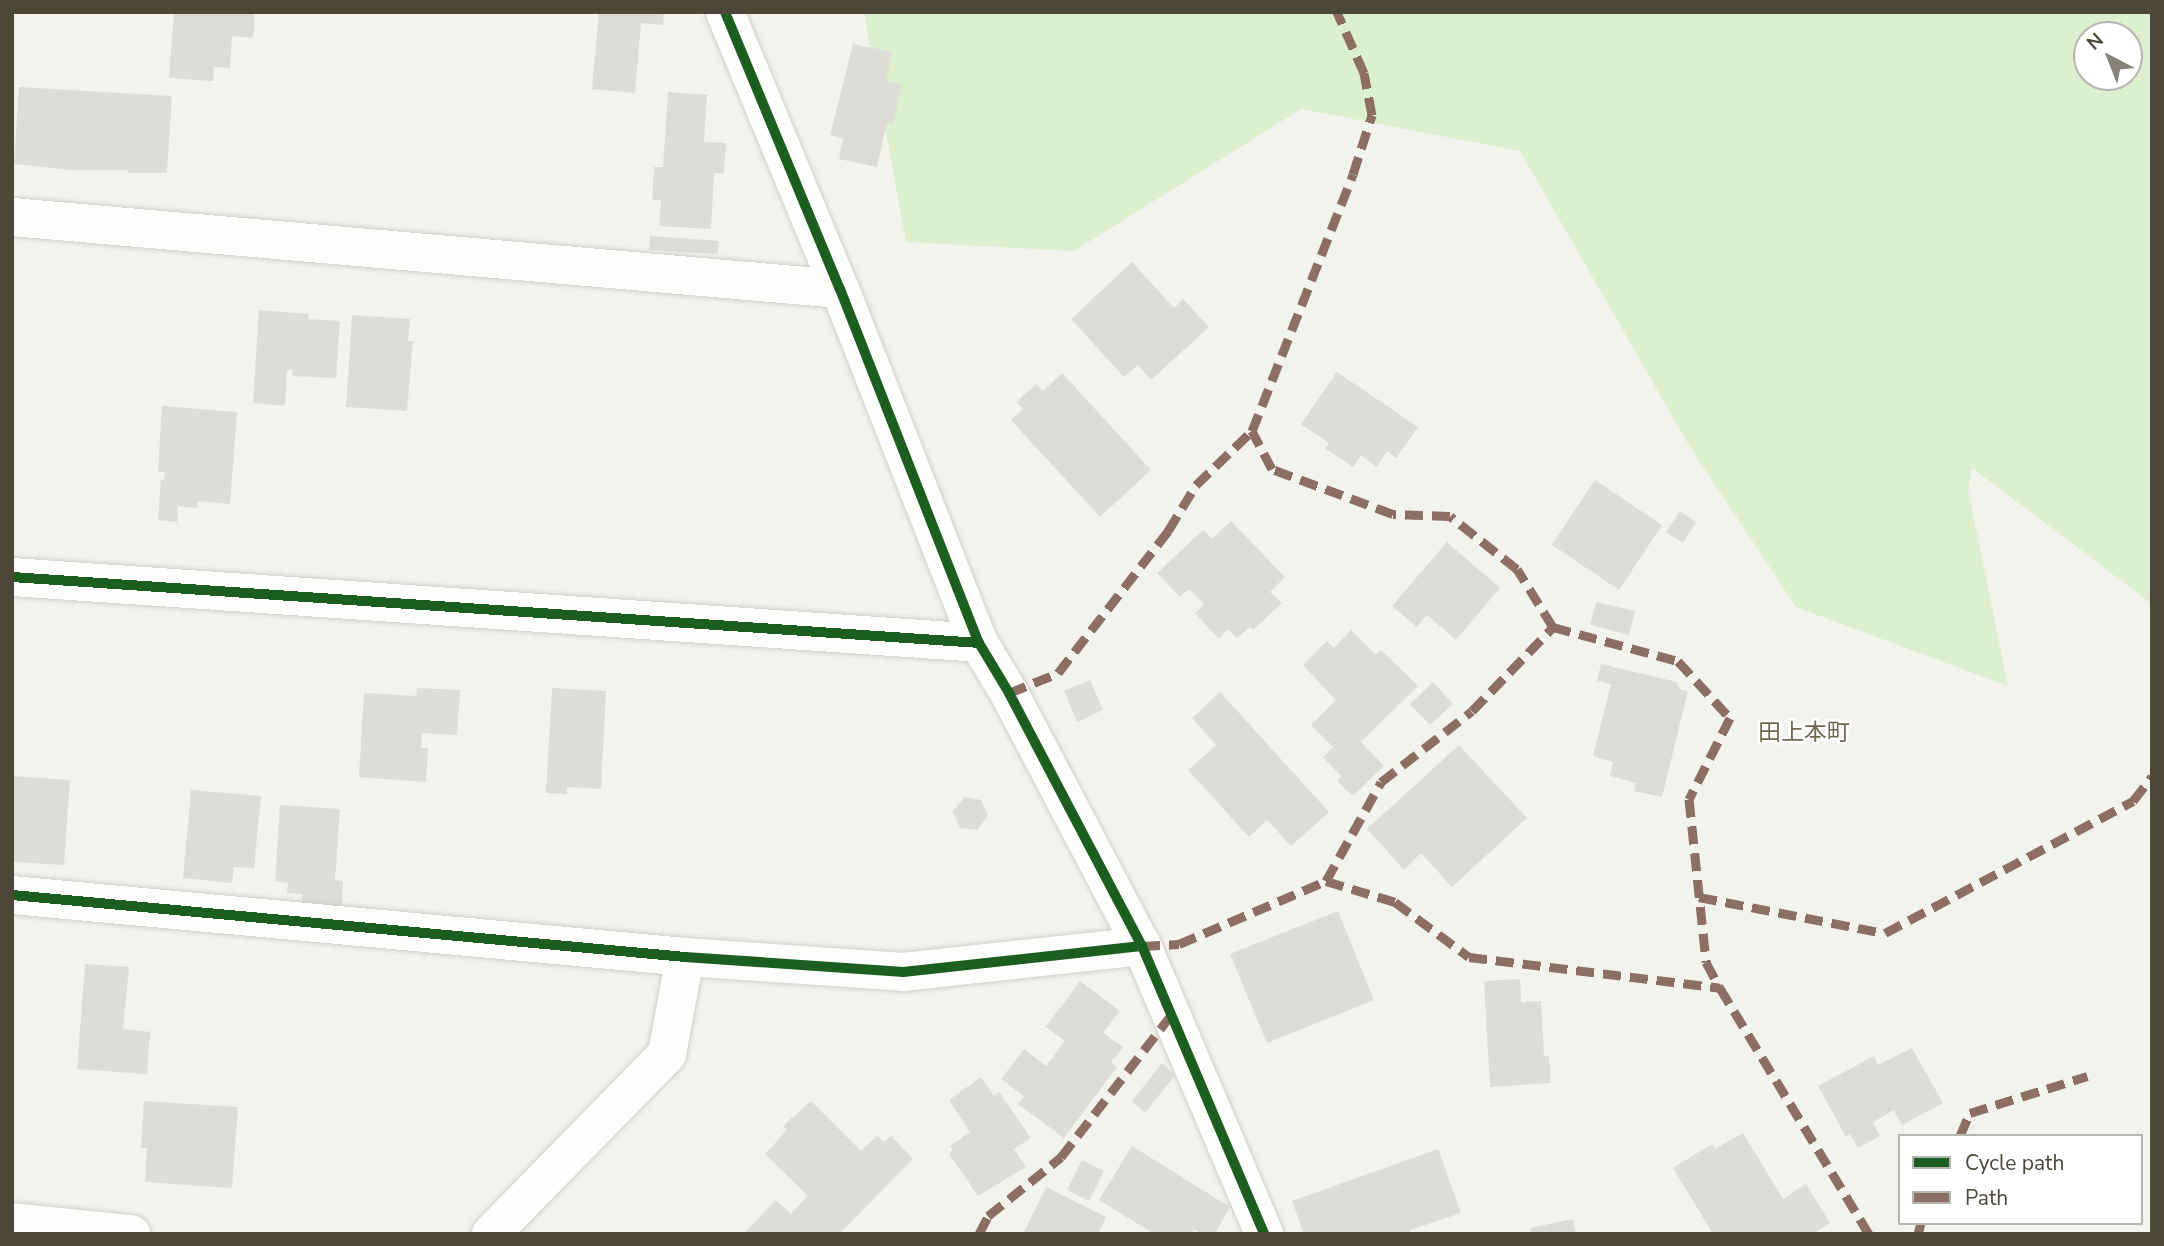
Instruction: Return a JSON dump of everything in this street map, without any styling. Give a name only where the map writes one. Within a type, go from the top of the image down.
[{"type":"street","points":[[725,12],[840,289],[979,643],[1009,693],[1142,946],[1264,1234]]},
{"type":"street","points":[[12,217],[840,289]]},
{"type":"street","points":[[12,577],[979,643]]},
{"type":"street","points":[[12,895],[685,957],[903,972],[1142,946]]},
{"type":"street","points":[[491,1234],[667,1055],[685,957]]},
{"type":"street","points":[[12,1222],[131,1234]]},
{"type":"green space","points":[[864,12],[2152,12],[2152,604],[1972,468],[1968,489],[2008,686],[1796,607],[1690,447],[1520,151],[1301,109],[1074,251],[906,242]]},
{"type":"building","points":[[174,12],[255,12],[253,38],[232,36],[230,68],[214,67],[213,81],[169,78]]},
{"type":"building","points":[[599,12],[664,12],[663,25],[641,23],[635,93],[592,89]]},
{"type":"building","points":[[853,44],[892,52],[886,81],[902,85],[893,124],[887,122],[877,167],[839,159],[843,138],[830,135]]},
{"type":"building","points":[[19,87],[172,96],[167,173],[71,170],[14,164]]},
{"type":"building","points":[[668,92],[707,95],[704,142],[726,143],[724,173],[714,173],[711,229],[659,226],[661,200],[652,200],[654,167],[663,167]]},
{"type":"building","points":[[650,236],[719,241],[718,254],[649,250]]},
{"type":"building","points":[[1132,262],[1174,308],[1183,299],[1209,327],[1151,380],[1138,365],[1124,377],[1071,319]]},
{"type":"building","points":[[259,310],[309,314],[308,319],[340,321],[336,378],[292,376],[293,370],[287,370],[285,406],[253,403]]},
{"type":"building","points":[[352,315],[410,319],[408,341],[413,341],[407,411],[346,407]]},
{"type":"building","points":[[1337,372],[1418,427],[1396,458],[1387,451],[1377,467],[1361,455],[1353,467],[1325,448],[1329,443],[1301,424]]},
{"type":"building","points":[[1062,373],[1151,470],[1100,517],[1011,420],[1023,409],[1016,402],[1036,384],[1043,391]]},
{"type":"building","points":[[162,406],[237,412],[230,504],[198,501],[197,508],[178,506],[177,522],[158,520],[161,479],[164,480],[165,472],[158,472]]},
{"type":"building","points":[[1595,480],[1662,525],[1619,590],[1552,545]]},
{"type":"building","points":[[1680,511],[1696,522],[1683,543],[1666,532]]},
{"type":"building","points":[[1231,521],[1285,577],[1270,592],[1282,603],[1253,630],[1250,627],[1237,638],[1228,629],[1219,639],[1195,613],[1204,604],[1189,589],[1180,597],[1157,573],[1203,530],[1212,539]]},
{"type":"building","points":[[1447,542],[1500,588],[1456,640],[1427,615],[1417,627],[1392,606]]},
{"type":"building","points":[[1596,602],[1635,611],[1629,635],[1590,625]]},
{"type":"building","points":[[1351,630],[1376,655],[1381,650],[1418,686],[1361,742],[1384,766],[1353,796],[1337,781],[1341,776],[1323,757],[1333,747],[1311,725],[1336,700],[1303,665],[1327,641],[1334,648]]},
{"type":"building","points":[[1601,664],[1677,682],[1679,689],[1688,691],[1662,797],[1634,791],[1636,783],[1610,776],[1613,762],[1593,756],[1611,684],[1597,681]]},
{"type":"building","points":[[1090,680],[1103,710],[1077,722],[1064,691]]},
{"type":"building","points":[[1433,682],[1453,704],[1430,725],[1410,704]]},
{"type":"building","points":[[417,688],[460,690],[457,735],[422,733],[421,748],[428,748],[426,782],[359,777],[364,693],[416,696]]},
{"type":"building","points":[[552,688],[606,691],[601,789],[567,787],[567,794],[546,793]]},
{"type":"building","points":[[1220,692],[1329,812],[1291,846],[1267,820],[1249,837],[1188,770],[1216,745],[1192,718]]},
{"type":"building","points":[[1459,745],[1527,818],[1452,887],[1421,853],[1404,870],[1367,829]]},
{"type":"building","points":[[12,776],[70,780],[64,865],[12,862]]},
{"type":"building","points":[[191,790],[261,796],[254,868],[234,867],[232,883],[183,878]]},
{"type":"building","points":[[964,797],[981,800],[988,816],[977,830],[960,828],[953,812]]},
{"type":"building","points":[[280,805],[340,809],[335,880],[343,881],[341,920],[301,917],[303,894],[287,893],[288,883],[275,881]]},
{"type":"building","points":[[1338,911],[1374,1000],[1267,1043],[1230,954]]},
{"type":"building","points":[[85,964],[129,967],[123,1029],[150,1032],[147,1074],[77,1069]]},
{"type":"building","points":[[1520,979],[1521,1002],[1541,1001],[1544,1056],[1549,1056],[1551,1083],[1490,1087],[1484,981]]},
{"type":"building","points":[[1080,981],[1120,1011],[1103,1033],[1123,1047],[1111,1062],[1117,1067],[1064,1138],[1018,1104],[1024,1096],[1001,1079],[1024,1049],[1046,1066],[1065,1041],[1046,1027]]},
{"type":"building","points":[[1912,1048],[1943,1103],[1902,1125],[1894,1110],[1873,1122],[1880,1136],[1858,1148],[1850,1134],[1846,1137],[1818,1086],[1874,1056],[1878,1065]]},
{"type":"building","points":[[1162,1063],[1175,1075],[1145,1113],[1132,1101]]},
{"type":"building","points":[[981,1077],[994,1096],[999,1092],[1031,1138],[1014,1149],[1026,1167],[978,1196],[949,1154],[953,1150],[950,1146],[970,1132],[949,1100]]},
{"type":"building","points":[[144,1101],[238,1107],[232,1188],[145,1182],[147,1148],[141,1148]]},
{"type":"building","points":[[811,1101],[861,1151],[877,1136],[884,1142],[891,1136],[913,1159],[839,1234],[743,1234],[776,1200],[791,1214],[808,1196],[765,1154],[787,1130],[783,1126]]},
{"type":"building","points":[[1743,1133],[1783,1199],[1806,1184],[1830,1223],[1813,1234],[1713,1234],[1673,1168],[1712,1144],[1715,1149]]},
{"type":"building","points":[[1132,1146],[1230,1207],[1215,1234],[1203,1234],[1194,1229],[1191,1234],[1154,1234],[1099,1200]]},
{"type":"building","points":[[1438,1149],[1461,1213],[1410,1230],[1412,1234],[1304,1234],[1292,1201]]},
{"type":"building","points":[[1082,1160],[1104,1171],[1089,1201],[1067,1190]]},
{"type":"building","points":[[1046,1187],[1106,1217],[1098,1234],[1023,1234]]},
{"type":"building","points":[[1573,1219],[1576,1234],[1531,1234],[1530,1228]]},
{"type":"marked path","points":[[1009,693],[1058,673],[1168,531],[1196,485],[1252,431],[1353,174],[1372,115],[1364,73],[1337,12]]},
{"type":"marked path","points":[[1142,946],[1179,944],[1326,881],[1381,782],[1472,711],[1553,627],[1517,569],[1450,516],[1393,514],[1272,469],[1252,431]]},
{"type":"marked path","points":[[1553,627],[1678,661],[1730,718],[1689,799],[1706,962],[1720,988]]},
{"type":"marked path","points":[[1699,897],[1885,933],[2133,801],[2152,777]]},
{"type":"marked path","points":[[1326,881],[1395,902],[1469,957],[1720,988],[1869,1234]]},
{"type":"marked path","points":[[979,1234],[988,1216],[1061,1157],[1171,1015]]},
{"type":"marked path","points":[[1961,1134],[1970,1113],[2087,1076]]},
{"type":"marked path","points":[[1918,1234],[1920,1225]]},
{"type":"cycle path","points":[[725,12],[840,289],[979,643],[1009,693],[1142,946],[1264,1234]]},
{"type":"cycle path","points":[[12,577],[979,643]]},
{"type":"cycle path","points":[[12,895],[685,957],[903,972],[1142,946]]},
{"type":"district","name":"田上本町","points":[[1804,733]]}]
